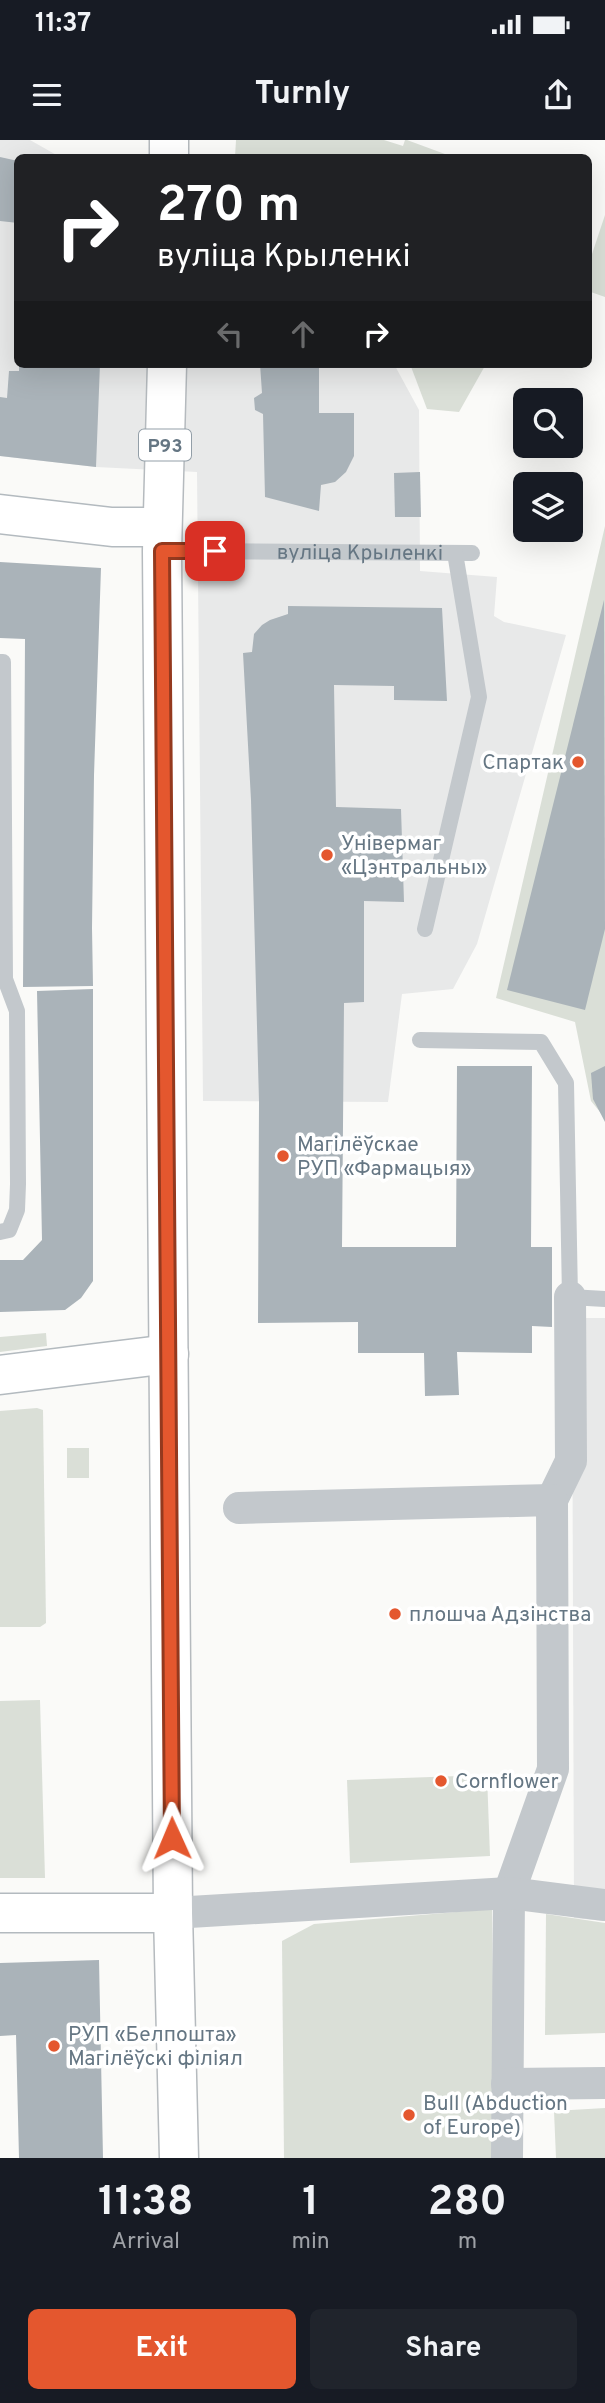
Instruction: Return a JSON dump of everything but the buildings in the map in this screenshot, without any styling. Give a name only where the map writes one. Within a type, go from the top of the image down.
[{"type":"main road","name":"Р93","points":[[167,368],[162,539],[173,1913],[179,2158]]},
{"type":"main road","name":"вуліца Крыленкі","points":[[0,514],[111,527],[162,539]]},
{"type":"main road","points":[[0,1376],[169,1354]]},
{"type":"main road","points":[[0,1913],[173,1913]]},
{"type":"street","points":[[507,2158],[509,1893],[553,1769],[552,1500],[571,1461],[570,1297]]},
{"type":"street","points":[[239,1508],[552,1500]]},
{"type":"street","points":[[173,1913],[509,1893],[605,1905]]},
{"type":"street","points":[[508,2084],[605,2084]]},
{"type":"lane","name":"вуліца Крыленкі","points":[[162,539],[472,553]]},
{"type":"lane","points":[[425,929],[479,697],[455,553]]},
{"type":"lane","points":[[0,662],[3,662],[2,979],[17,1011],[18,1184],[17,1210],[9,1230],[0,1232]]},
{"type":"lane","points":[[420,1040],[541,1042],[566,1083],[570,1297],[605,1299]]},
{"type":"shaded area","points":[[0,140],[30,140],[55,154],[14,154],[14,368],[396,368],[419,410],[420,571],[497,577],[494,616],[504,622],[566,635],[477,944],[453,989],[402,994],[388,1102],[203,1101],[197,472],[96,467],[0,456]]},
{"type":"shaded area","points":[[236,140],[384,140],[403,146],[407,140],[445,154],[235,154]]},
{"type":"shaded area","points":[[605,215],[605,297],[592,292],[592,254]]},
{"type":"shaded area","points":[[412,368],[484,368],[459,412],[427,409]]},
{"type":"shaded area","name":"Спартак","points":[[605,526],[605,1118],[591,1101],[575,1022],[496,998]]},
{"type":"shaded area","points":[[572,1318],[605,1318],[605,1921],[574,1918]]},
{"type":"shaded area","points":[[46,1333],[47,1346],[0,1352],[0,1337]]},
{"type":"shaded area","points":[[37,1408],[43,1410],[46,1623],[40,1627],[0,1627],[0,1411]]},
{"type":"shaded area","points":[[67,1448],[89,1448],[89,1478],[67,1478]]},
{"type":"shaded area","points":[[40,1700],[45,1878],[0,1878],[0,1701]]},
{"type":"shaded area","points":[[487,1775],[490,1856],[350,1863],[347,1780]]},
{"type":"shaded area","points":[[492,1909],[495,2158],[284,2158],[282,1941],[314,1924]]},
{"type":"shaded area","points":[[546,1914],[605,1923],[605,2033],[545,2035]]},
{"type":"shaded area","points":[[605,2108],[605,2158],[556,2158],[554,2111]]},
{"type":"place","name":"Спартак","points":[[578,762]]},
{"type":"place","name":"Універмаг «Цэнтральны»","points":[[327,855]]},
{"type":"place","name":"Магілёўскае РУП «Фармацыя»","points":[[283,1156]]},
{"type":"place","name":"плошча Адзінства","points":[[395,1614]]},
{"type":"place","name":"Cornflower","points":[[441,1781]]},
{"type":"place","name":"РУП «Белпошта» Магілёўскі філіял","points":[[54,2046]]},
{"type":"place","name":"Bull (Abduction of Europe)","points":[[409,2115]]},
{"type":"route","points":[[172,1838],[162,551],[215,551]]}]
